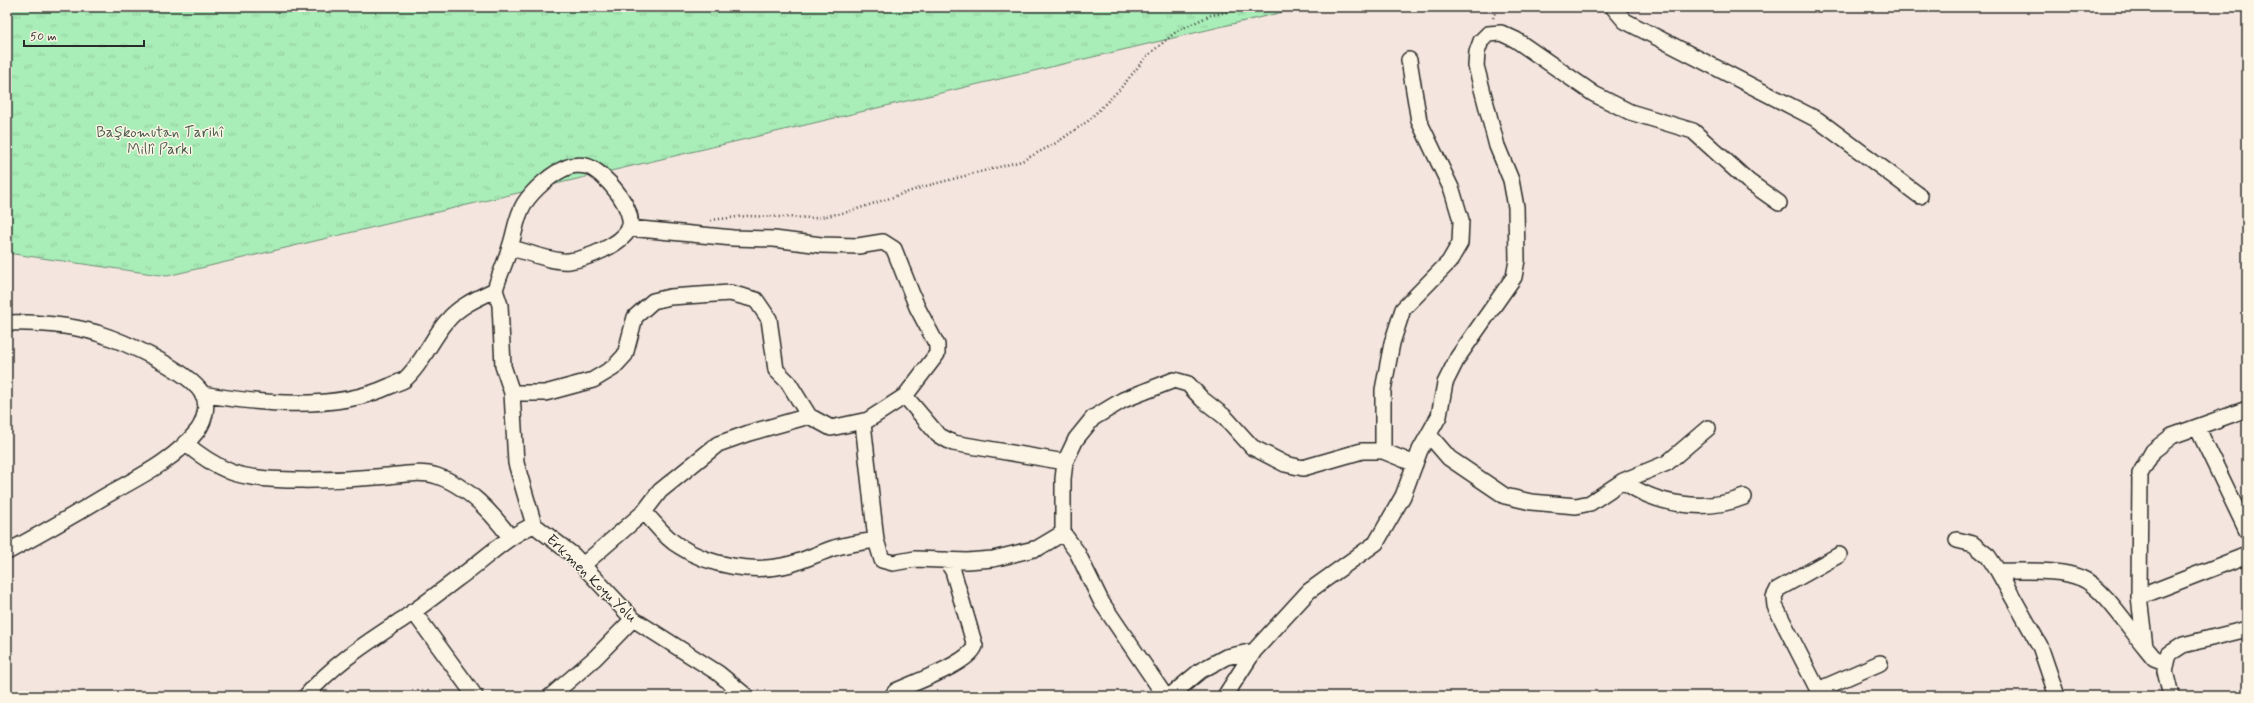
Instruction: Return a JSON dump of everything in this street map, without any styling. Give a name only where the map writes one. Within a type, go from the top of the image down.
[{"type":"street","points":[[1613,7],[1625,21],[1818,120],[1920,196]]},
{"type":"street","points":[[1225,696],[1254,651],[1309,591],[1376,543],[1403,496],[1420,450],[1430,436],[1439,416],[1445,383],[1458,357],[1514,277],[1517,260],[1516,207],[1511,180],[1497,146],[1476,66],[1477,52],[1481,41],[1488,34],[1501,33],[1516,40],[1594,94],[1630,112],[1692,131],[1748,181],[1778,203]]},
{"type":"street","points":[[1383,451],[1383,390],[1392,343],[1404,309],[1449,262],[1460,243],[1461,220],[1452,190],[1419,121],[1409,60]]},
{"type":"street","points":[[202,394],[259,402],[295,404],[354,397],[378,392],[404,380],[448,320],[469,303],[495,290],[510,248],[517,220],[525,203],[546,181],[568,166],[586,166],[605,179],[626,204],[630,218],[629,228],[609,247],[568,261],[510,248]]},
{"type":"street","points":[[512,392],[545,393],[593,380],[613,368],[625,355],[635,317],[653,301],[670,297],[730,293],[756,300],[769,319],[776,370],[788,382],[809,416],[831,428],[863,423],[905,396],[937,354],[937,345],[917,307],[894,250],[883,242],[858,246],[821,245],[774,239],[698,235],[629,228]]},
{"type":"street","name":"Erkmen Koyu Yolu","points":[[495,290],[500,304],[503,366],[512,392],[516,463],[534,525],[583,565],[633,619],[718,673],[746,696]]},
{"type":"street","points":[[7,323],[31,322],[96,333],[136,348],[176,371],[202,394],[206,403],[203,422],[186,443],[161,464],[40,535],[7,552]]},
{"type":"street","points":[[1165,696],[1102,603],[1077,552],[1063,532],[1062,479],[1065,462],[1076,439],[1093,418],[1123,400],[1174,380],[1188,384],[1202,399],[1225,417],[1252,447],[1285,464],[1303,468],[1362,451],[1383,451],[1415,464]]},
{"type":"street","points":[[905,396],[938,435],[953,443],[1065,462]]},
{"type":"street","points":[[2145,647],[2139,596],[2140,474],[2147,458],[2162,443],[2172,436],[2247,409]]},
{"type":"street","points":[[583,565],[644,512],[660,491],[718,444],[749,432],[809,416]]},
{"type":"street","points":[[863,423],[876,540],[882,560],[893,563],[915,559],[946,560],[993,558],[1038,548],[1063,532]]},
{"type":"street","points":[[2197,427],[2247,531]]},
{"type":"street","points":[[1430,436],[1449,458],[1505,496],[1530,502],[1576,506],[1590,503],[1623,480],[1667,463],[1708,428]]},
{"type":"street","points":[[186,443],[199,455],[225,469],[253,478],[351,478],[413,474],[436,476],[459,485],[489,512],[510,537]]},
{"type":"street","points":[[1623,480],[1635,489],[1663,501],[1679,504],[1710,505],[1731,502],[1744,497]]},
{"type":"street","points":[[644,512],[679,546],[702,558],[735,567],[768,568],[791,564],[834,548],[876,540]]},
{"type":"street","points":[[306,696],[322,677],[358,648],[413,611],[475,566],[510,537],[534,525]]},
{"type":"street","points":[[1957,540],[1973,544],[1988,556],[1998,571],[2040,646],[2057,696]]},
{"type":"street","points":[[2139,596],[2247,555]]},
{"type":"street","points":[[1839,556],[1778,589],[1774,597],[1775,606],[1820,693],[1880,663]]},
{"type":"street","points":[[892,696],[896,691],[949,667],[972,653],[975,646],[953,571],[946,560]]},
{"type":"street","points":[[1998,571],[2064,573],[2080,578],[2096,587],[2154,658],[2167,663]]},
{"type":"street","points":[[413,611],[475,696]]},
{"type":"street","points":[[551,696],[595,658],[633,619]]},
{"type":"street","points":[[2171,696],[2165,672],[2169,654],[2183,645],[2247,629]]},
{"type":"street","points":[[1170,696],[1200,671],[1226,657],[1254,651]]},
{"type":"path","points":[[698,235],[702,226],[713,219],[747,216],[815,218],[848,212],[926,186],[1022,161],[1056,143],[1088,121],[1120,89],[1147,56],[1177,31],[1211,15],[1252,7]]},
{"type":"green space","name":"Başkomutan Tarihî Millî Parkı","points":[[7,7],[1284,7],[1283,12],[167,276],[7,253]]}]
